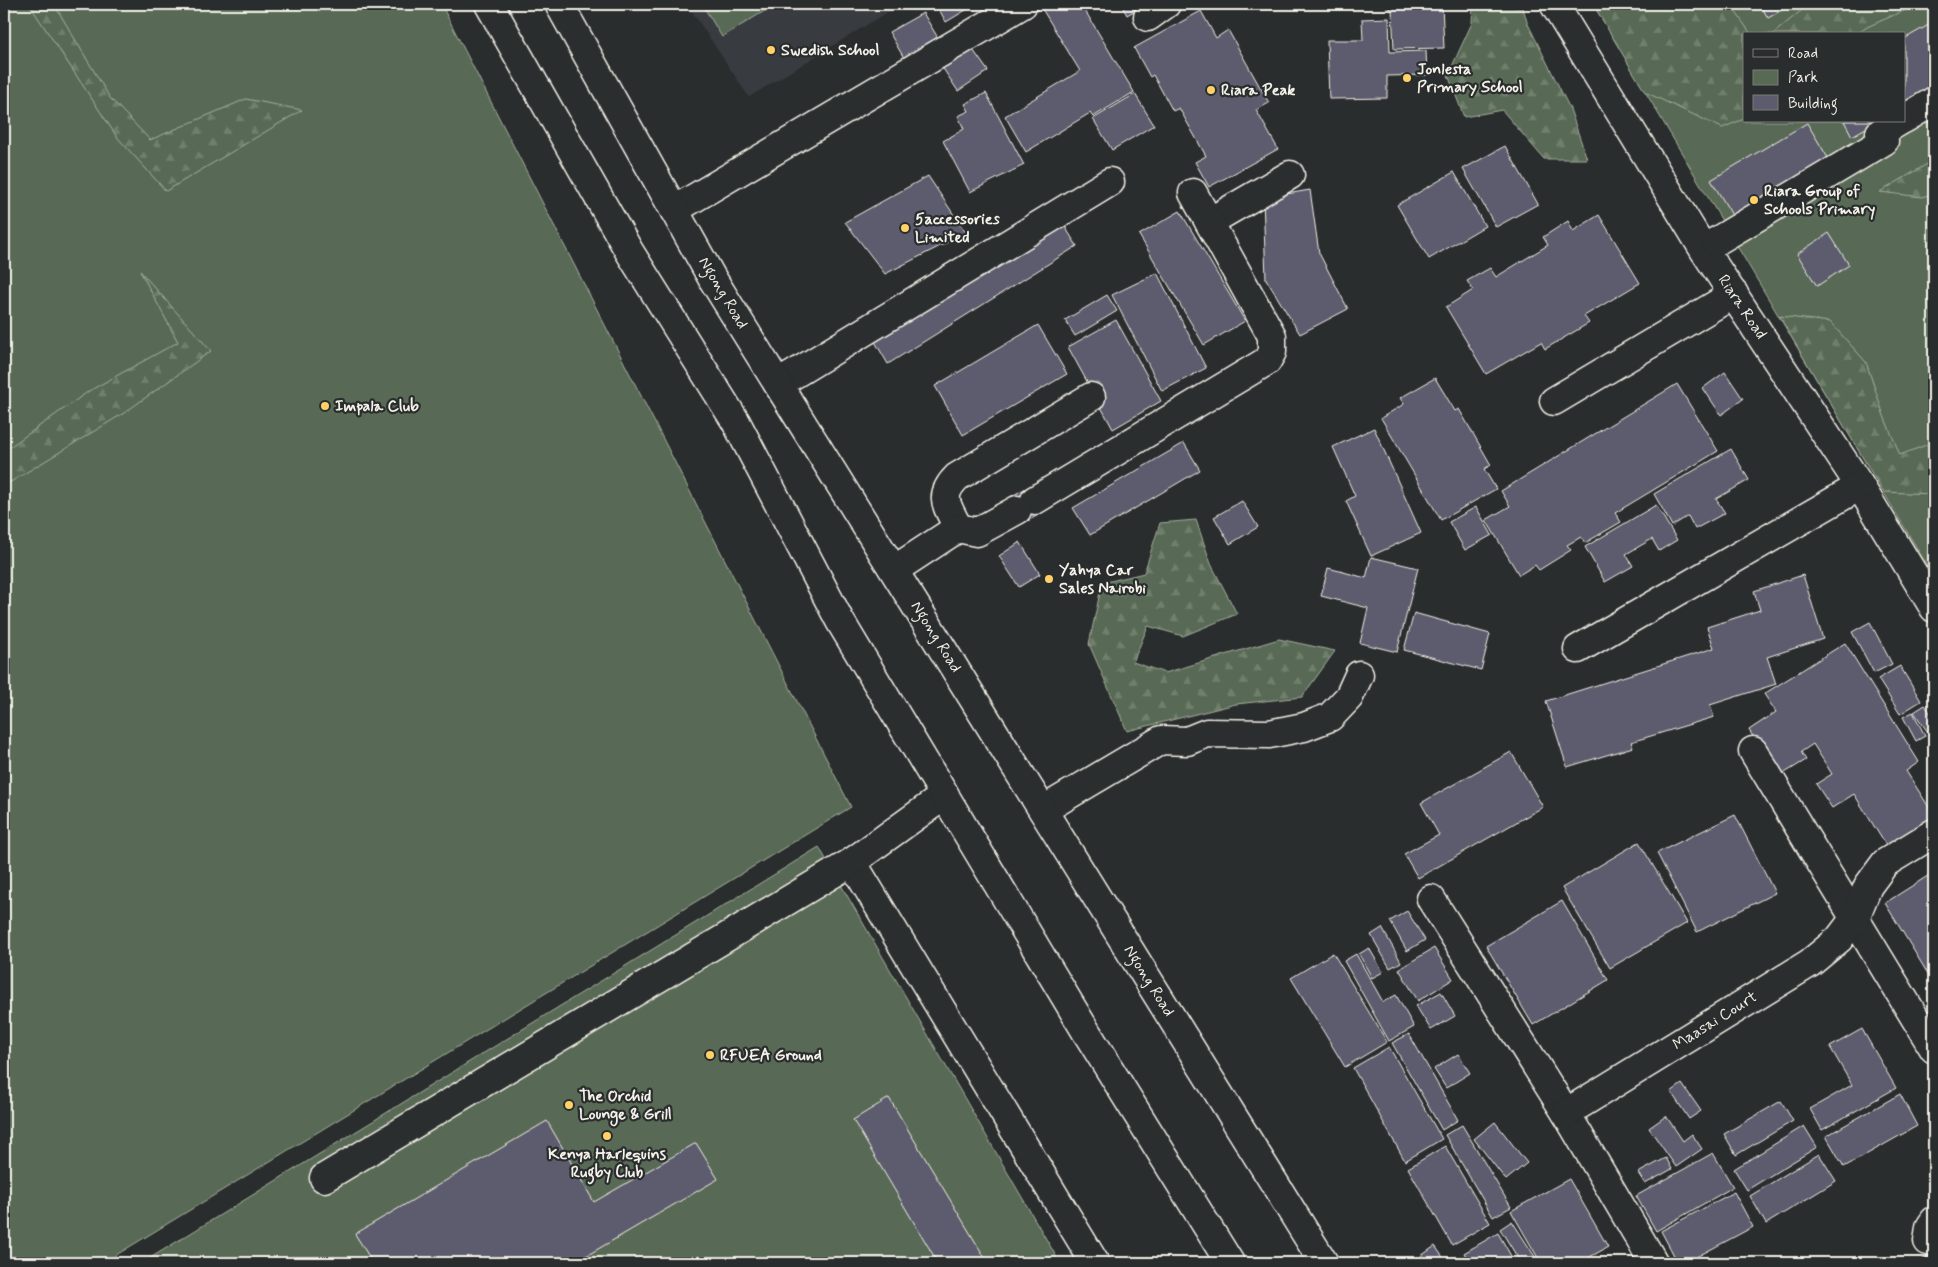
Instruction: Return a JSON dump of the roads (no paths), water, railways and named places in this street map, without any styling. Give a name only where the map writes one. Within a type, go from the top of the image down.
[{"type":"main road","points":[[489,4],[629,251],[736,422],[840,621],[1087,1033],[1230,1263]]},
{"type":"main road","name":"Ngong Road","points":[[559,4],[712,278],[1324,1263]]},
{"type":"main road","points":[[674,210],[1023,4]]},
{"type":"main road","name":"Riara Road","points":[[1554,4],[1704,250],[1860,486],[1934,608]]},
{"type":"main road","points":[[1906,118],[1934,101]]},
{"type":"main road","points":[[1715,242],[1884,141],[1880,133],[1898,122]]},
{"type":"main road","points":[[1209,222],[1290,175]]},
{"type":"main road","points":[[778,384],[1110,182]]},
{"type":"main road","points":[[894,570],[916,558],[958,528],[977,532],[1026,505],[1267,361],[1272,352],[1272,336],[1193,194]]},
{"type":"main road","points":[[1554,401],[1734,294]]},
{"type":"main road","points":[[958,528],[944,499],[948,486],[957,477],[1091,398]]},
{"type":"main road","points":[[1578,650],[1860,486]]},
{"type":"main road","points":[[1043,810],[1161,740],[1187,741],[1206,733],[1269,734],[1304,728],[1330,716],[1349,697],[1359,675]]},
{"type":"main road","points":[[1753,751],[1934,1049]]},
{"type":"main road","points":[[324,1178],[852,862],[945,795]]},
{"type":"main road","name":"Maasai Court","points":[[1566,1113],[1810,963],[1838,939],[1855,918],[1868,886],[1885,863],[1934,833]]},
{"type":"main road","points":[[852,862],[1095,1263]]},
{"type":"main road","points":[[1431,899],[1566,1113],[1654,1263]]},
{"type":"place","name":"Swedish School","points":[[771,50]]},
{"type":"place","name":"Jonlesta Primary School","points":[[1407,78]]},
{"type":"place","name":"Riara Peak","points":[[1211,90]]},
{"type":"place","name":"Riara Group of Schools Primary","points":[[1754,200]]},
{"type":"place","name":"5accessories Limited","points":[[905,228]]},
{"type":"place","name":"Impala Club","points":[[325,406]]},
{"type":"place","name":"Yahya Car Sales Nairobi","points":[[1049,579]]},
{"type":"place","name":"RFUEA Ground","points":[[710,1055]]},
{"type":"place","name":"The Orchid Lounge & Grill","points":[[569,1105]]},
{"type":"place","name":"Kenya Harlequins Rugby Club","points":[[607,1136]]}]
